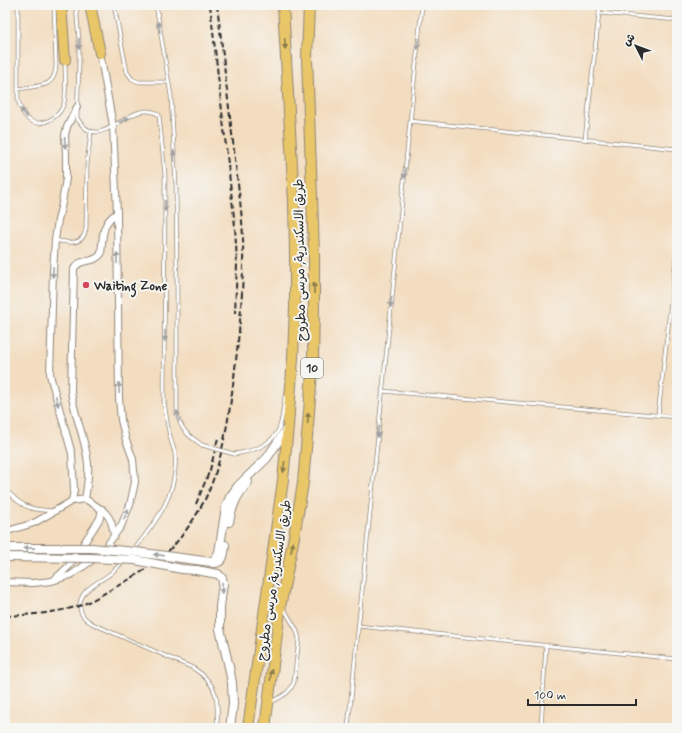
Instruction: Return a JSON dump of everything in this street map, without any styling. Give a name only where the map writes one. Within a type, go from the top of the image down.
[{"type":"main road","points":[[61,5],[65,60]]},
{"type":"main road","points":[[90,5],[100,53]]},
{"type":"main road","name":"طريق الاسكندرية, مرسى مطروح","points":[[248,728],[283,480],[293,358],[295,306],[294,201],[283,5]]},
{"type":"main road","name":"طريق الاسكندرية, مرسى مطروح","points":[[266,727],[267,705],[282,602],[302,483],[308,425],[312,359],[314,253],[307,58],[309,5]]},
{"type":"street","points":[[5,582],[33,583],[52,581],[71,575],[101,554],[121,526],[130,505],[135,482],[133,459],[124,433],[119,399],[117,213],[113,126],[100,53]]},
{"type":"street","points":[[72,501],[74,475],[72,454],[50,375],[55,240],[66,178],[65,135],[67,127],[77,107]]},
{"type":"street","points":[[85,499],[88,463],[73,406],[71,391],[74,269],[80,262],[96,259],[100,256],[104,229],[109,220],[117,213]]},
{"type":"street","points":[[5,548],[91,548],[136,552],[211,562],[216,558],[219,552],[226,507],[230,497],[238,486],[257,468],[274,448],[288,426]]},
{"type":"street","points":[[5,530],[11,530],[34,524],[72,501],[85,499],[102,509],[106,514],[113,524],[114,536]]},
{"type":"street","points":[[52,581],[63,573],[69,566],[100,518],[102,509]]},
{"type":"street","points":[[5,557],[136,560],[218,574],[224,583],[220,607],[220,629],[232,683],[233,704],[230,728]]},
{"type":"street","points":[[182,569],[184,558]]},
{"type":"lane","points":[[18,5],[18,100],[23,113],[30,120],[40,122],[46,121],[61,111],[65,102],[65,60]]},
{"type":"lane","points":[[18,89],[47,83],[55,73],[54,5]]},
{"type":"lane","points":[[76,5],[79,41],[77,118],[83,126],[91,132],[97,132],[105,130],[140,112],[152,111],[159,115],[165,175],[164,402],[175,453],[174,475],[169,496],[159,516],[130,555],[110,573],[88,588],[81,599],[81,612],[84,617],[93,624],[193,668],[201,674],[209,681],[217,700],[217,728]]},
{"type":"lane","points":[[114,5],[127,72],[132,79],[139,82],[169,82]]},
{"type":"lane","points":[[156,5],[171,96],[176,186],[178,278],[177,414],[180,424],[185,432],[202,445],[234,454],[250,451],[270,441],[277,432],[281,423],[293,358]]},
{"type":"lane","points":[[348,728],[422,5]]},
{"type":"lane","points":[[585,139],[600,5]]},
{"type":"lane","points":[[599,13],[677,20]]},
{"type":"lane","points":[[410,121],[677,149]]},
{"type":"lane","points":[[55,240],[75,242],[84,236],[86,229],[87,164],[91,132]]},
{"type":"lane","points":[[658,415],[677,249]]},
{"type":"lane","points":[[382,391],[677,417]]},
{"type":"lane","points":[[5,489],[20,503],[30,508],[55,511]]},
{"type":"lane","points":[[267,705],[288,692],[292,688],[294,682],[299,638],[282,602]]},
{"type":"lane","points":[[358,626],[677,659]]},
{"type":"lane","points":[[541,728],[546,645]]},
{"type":"railway","points":[[210,5],[235,226],[237,264],[235,313]]},
{"type":"railway","points":[[5,616],[42,613],[79,606],[140,573],[165,554],[183,534],[200,509],[214,478],[226,432],[233,385],[240,321],[243,255],[241,205],[217,5]]},
{"type":"railway","points":[[196,504],[210,470],[218,438]]},
{"type":"place","name":"Waiting Zone","points":[[86,285]]}]
